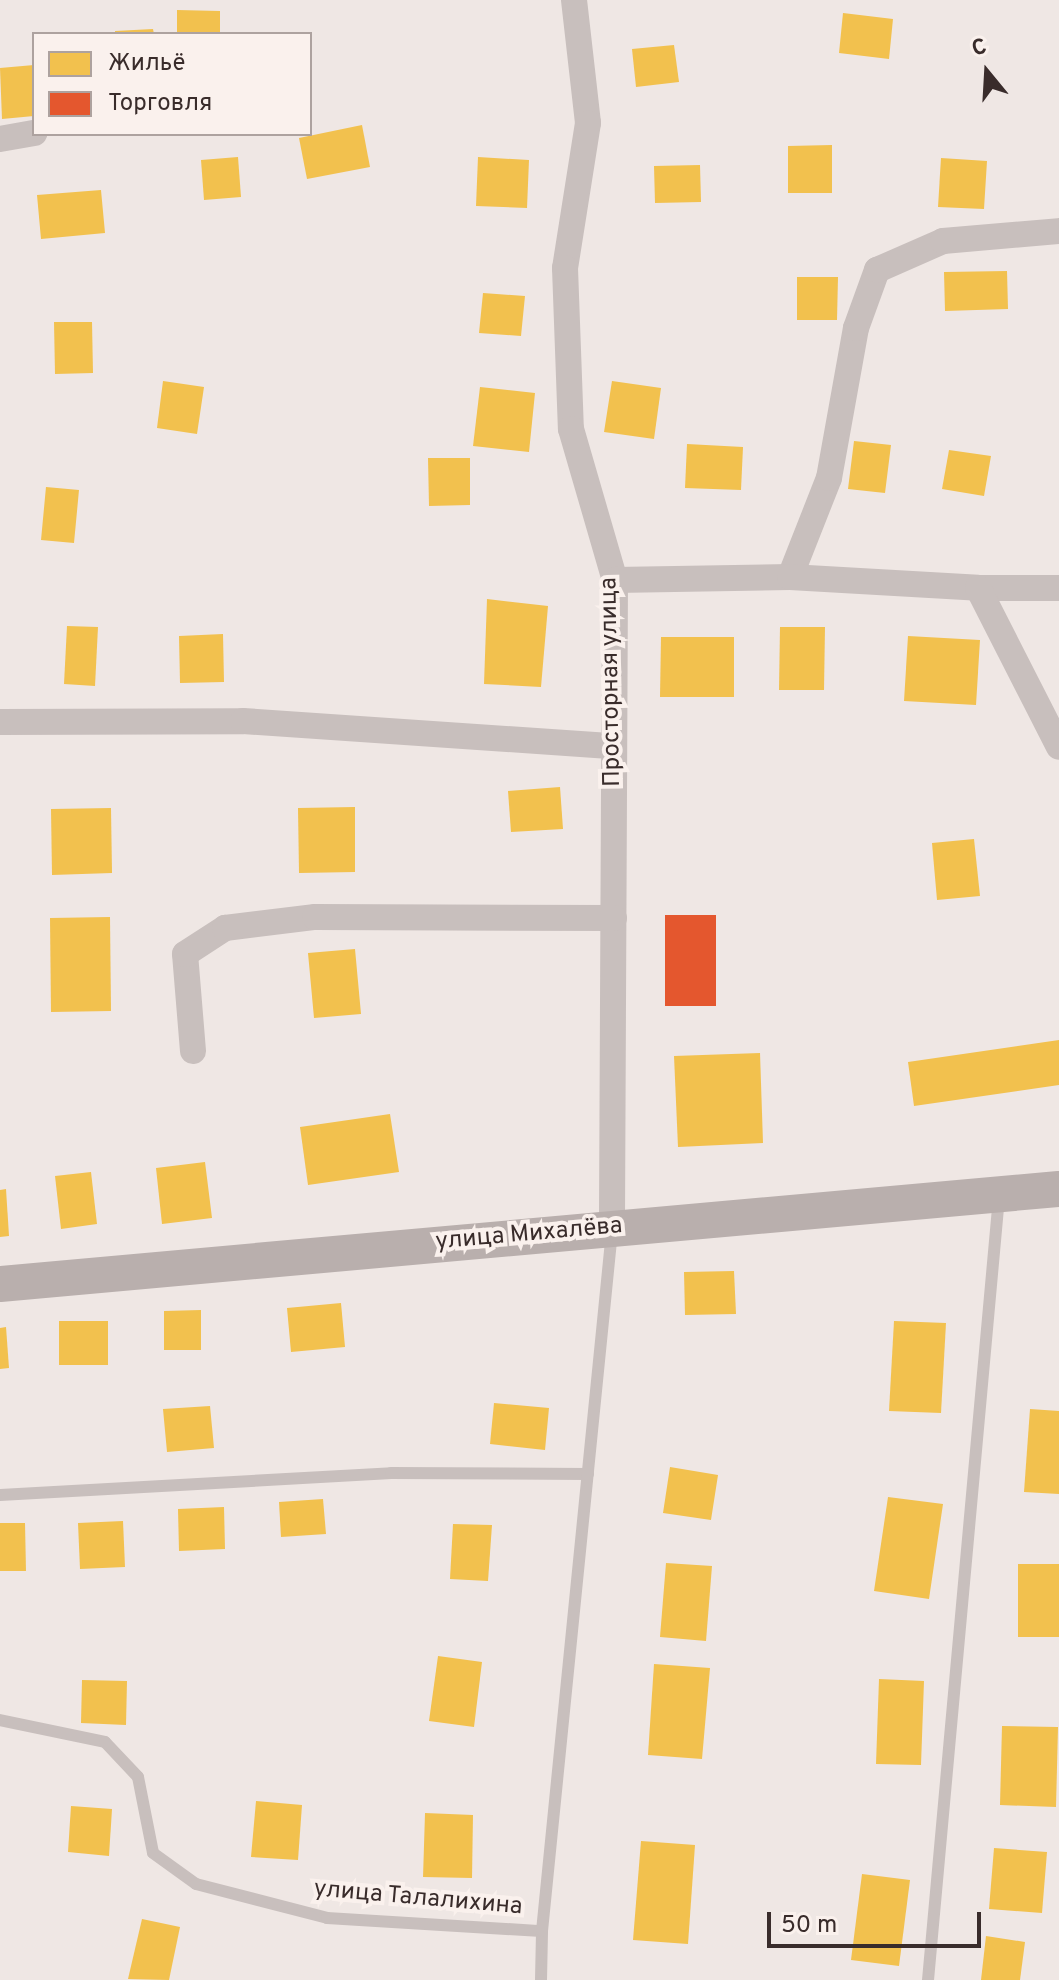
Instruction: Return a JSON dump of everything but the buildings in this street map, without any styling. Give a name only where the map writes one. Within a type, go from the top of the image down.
[{"type":"street","name":"Просторная улица","points":[[574,0],[588,123],[565,268],[571,429],[615,580],[612,1228]]},
{"type":"street","points":[[0,139],[32,133]]},
{"type":"street","points":[[790,577],[829,478],[856,328],[877,270],[943,241],[1059,231]]},
{"type":"street","points":[[615,580],[790,577],[978,588],[1059,588]]},
{"type":"street","points":[[978,588],[1059,747]]},
{"type":"street","points":[[0,722],[243,721],[613,746]]},
{"type":"street","points":[[193,1051],[185,954],[225,928],[315,917],[614,918]]},
{"type":"street","name":"улица Михалёва","points":[[0,1284],[1059,1189]]},
{"type":"lane","points":[[928,1980],[999,1194]]},
{"type":"lane","points":[[541,1980],[542,1931],[612,1228]]},
{"type":"lane","points":[[0,1495],[391,1473],[588,1474]]},
{"type":"lane","name":"улица Талалихина","points":[[0,1720],[105,1742],[138,1777],[153,1853],[196,1884],[327,1918],[542,1931]]}]
